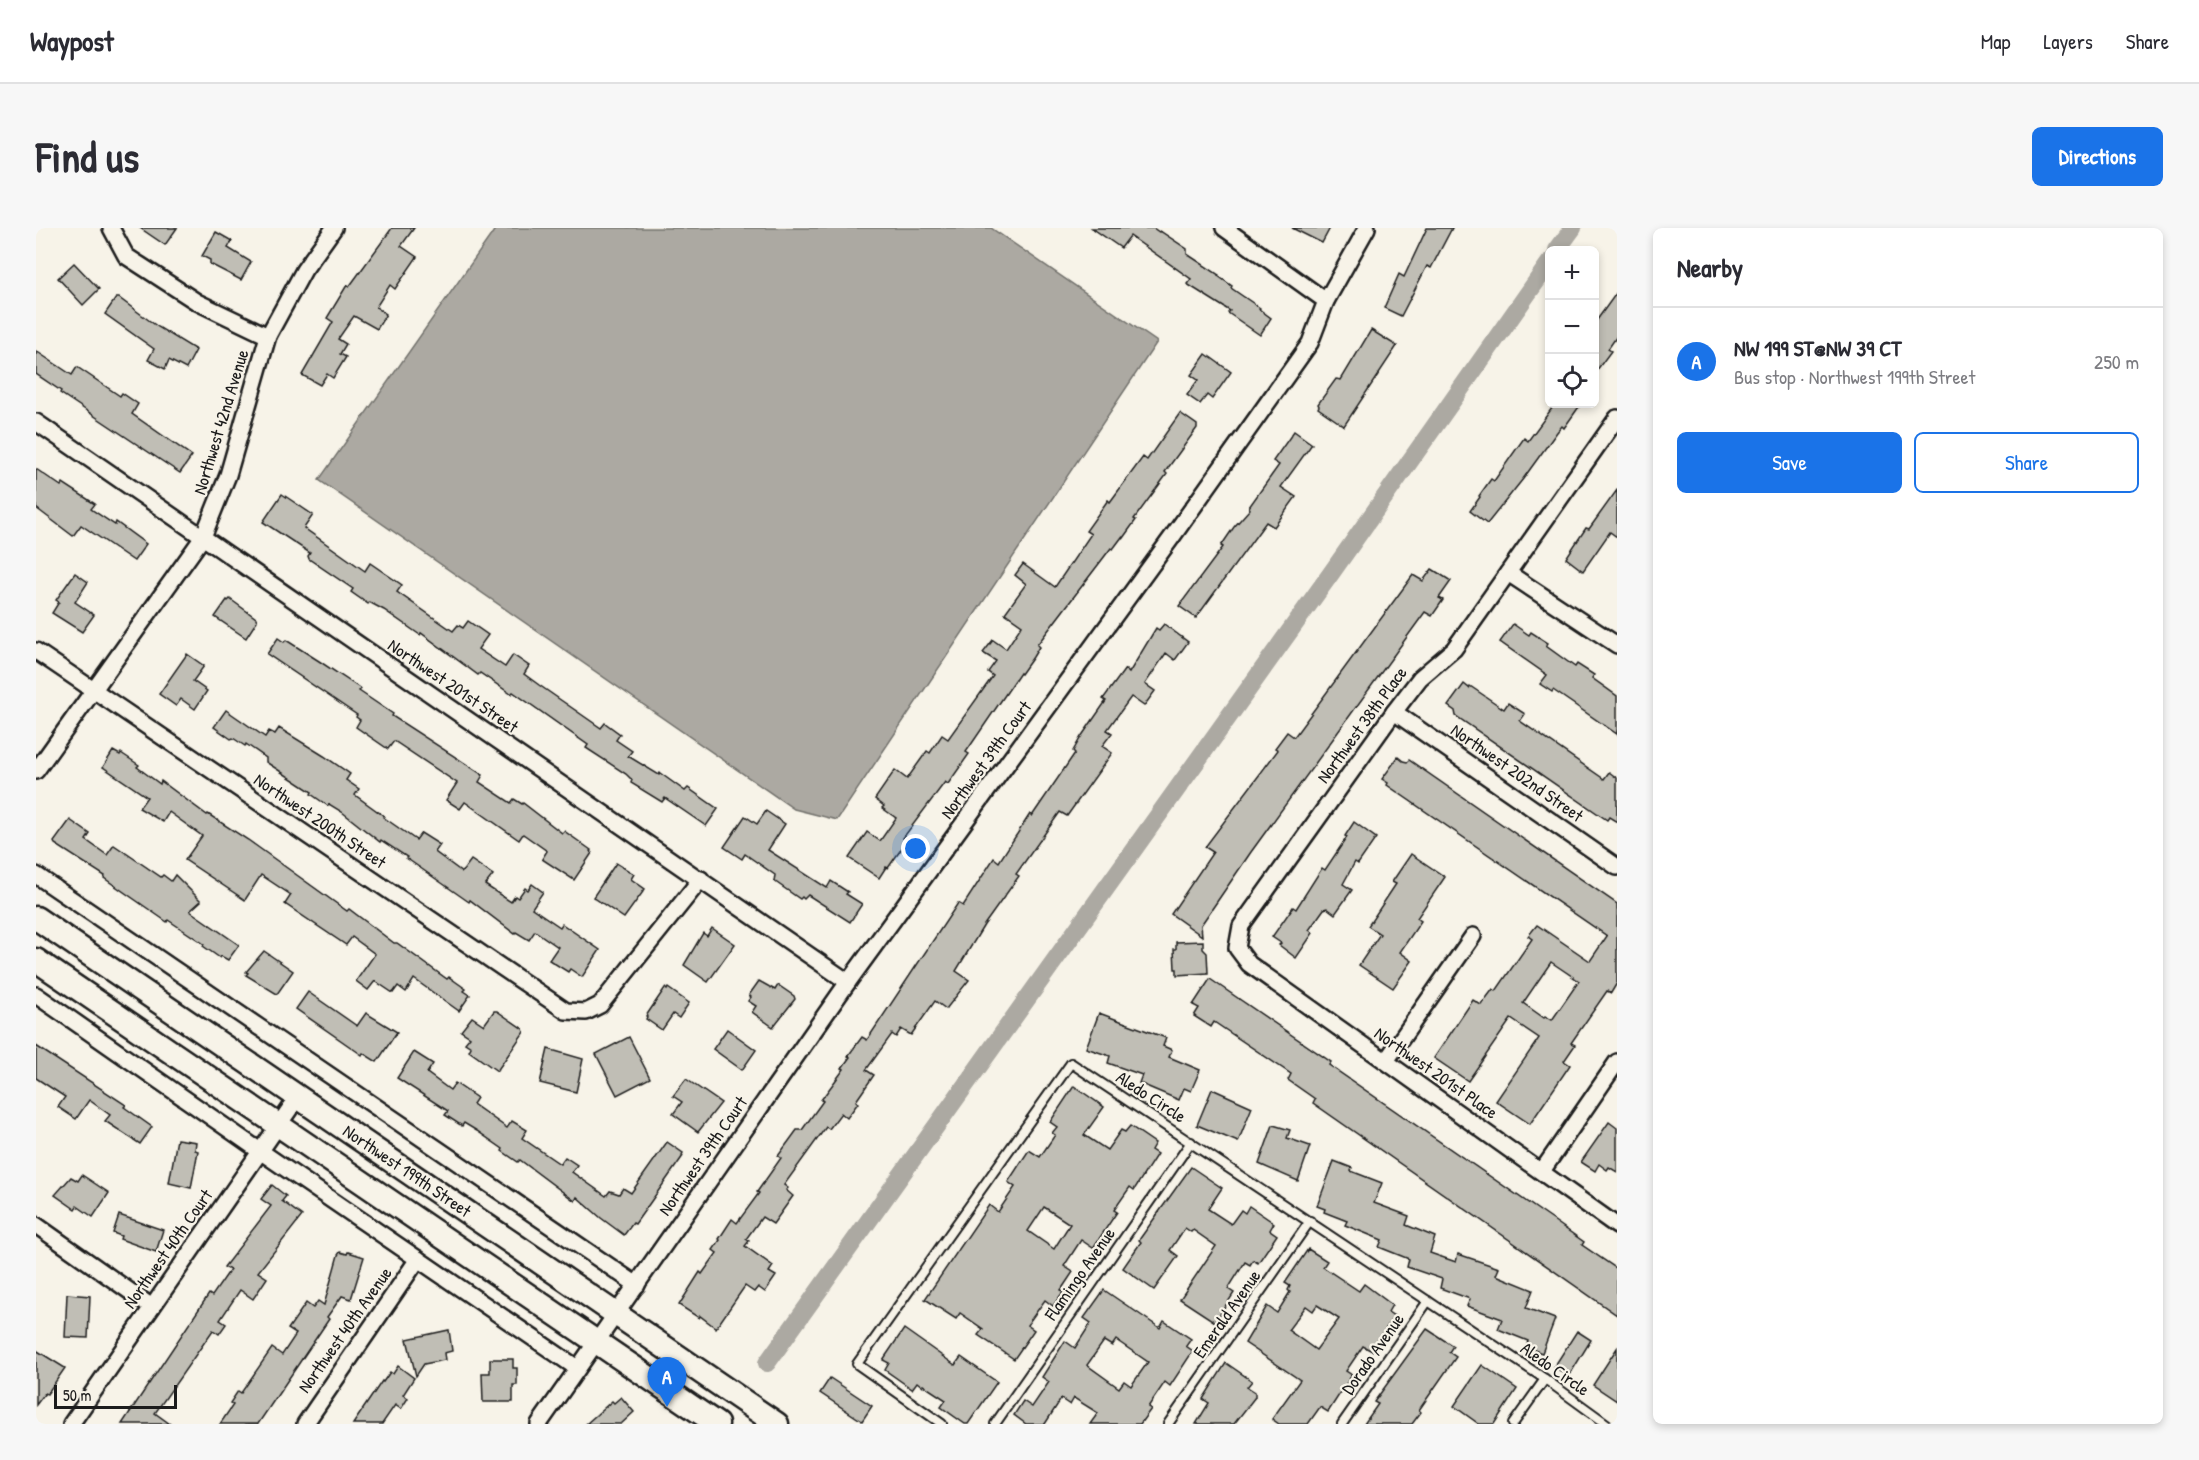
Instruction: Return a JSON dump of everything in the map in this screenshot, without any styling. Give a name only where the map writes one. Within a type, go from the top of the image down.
[{"type":"main road","name":"Northwest 199th Street","points":[[36,918],[777,1424]]},
{"type":"main road","name":"Northwest 199th Street","points":[[36,960],[717,1424]]},
{"type":"street","name":"Northwest 42nd Avenue","points":[[36,771],[203,537],[228,475],[268,336],[304,270],[334,228]]},
{"type":"street","points":[[1224,228],[1326,301]]},
{"type":"street","name":"Northwest 39th Court","points":[[539,1424],[848,982],[1172,537],[1310,343],[1326,301],[1367,228]]},
{"type":"street","points":[[111,229],[126,256],[197,302],[268,336]]},
{"type":"street","name":"Northwest 38th Place","points":[[1237,948],[1241,926],[1394,712],[1420,678],[1454,649],[1617,418]]},
{"type":"street","name":"Northwest 201st Street","points":[[36,422],[848,982]]},
{"type":"street","points":[[1508,573],[1617,645]]},
{"type":"street","name":"Northwest 200th Street","points":[[36,651],[566,1011],[586,1012],[600,1005],[701,879]]},
{"type":"street","name":"Northwest 202nd Street","points":[[1394,712],[1617,867]]},
{"type":"street","points":[[36,874],[637,1285]]},
{"type":"street","points":[[1386,1061],[1473,936]]},
{"type":"street","name":"Northwest 201st Place","points":[[1237,948],[1249,964],[1617,1226]]},
{"type":"street","points":[[36,995],[578,1368]]},
{"type":"street","points":[[1542,1171],[1617,1062]]},
{"type":"street","name":"Northwest 40th Court","points":[[71,1424],[298,1097]]},
{"type":"street","points":[[36,1225],[152,1307]]},
{"type":"street","name":"Northwest 40th Avenue","points":[[304,1424],[418,1259]]},
{"type":"lane","name":"Aledo Circle","points":[[942,1424],[857,1364],[1071,1063],[1545,1379],[1607,1424]]},
{"type":"lane","name":"Flamingo Avenue","points":[[994,1424],[1191,1142]]},
{"type":"lane","name":"Emerald Avenue","points":[[1168,1424],[1310,1221]]},
{"type":"lane","name":"Dorado Avenue","points":[[1342,1424],[1428,1301]]},
{"type":"lane","points":[[1513,1424],[1545,1379]]},
{"type":"shaded area","points":[[496,228],[991,228],[1157,342],[837,820],[794,809],[319,480]]},
{"type":"building","points":[[140,228],[177,228],[165,245]]},
{"type":"building","points":[[392,228],[414,228],[401,246],[417,257],[395,289],[390,285],[376,307],[386,314],[377,329],[354,316],[338,339],[346,344],[340,354],[346,357],[333,378],[327,374],[320,385],[302,375],[333,322],[327,318],[347,285],[349,287]]},
{"type":"building","points":[[1092,228],[1153,228],[1160,231],[1187,249],[1187,254],[1219,275],[1232,286],[1231,288],[1271,318],[1260,335],[1228,313],[1230,311],[1187,284],[1191,279],[1130,236],[1121,248]]},
{"type":"building","points":[[1292,228],[1330,228],[1322,243]]},
{"type":"building","points":[[1427,228],[1452,228],[1431,268],[1427,266],[1401,316],[1384,308],[1399,274],[1404,277]]},
{"type":"building","points":[[216,232],[232,241],[228,248],[251,262],[241,280],[210,264],[210,260],[202,256]]},
{"type":"building","points":[[74,263],[99,289],[83,305],[58,278]]},
{"type":"building","points":[[1617,292],[1617,336],[1608,349],[1611,351],[1599,367],[1599,354],[1599,317]]},
{"type":"building","points":[[116,298],[196,350],[186,369],[169,360],[165,369],[148,360],[154,349],[105,314]]},
{"type":"building","points":[[1371,330],[1397,346],[1344,426],[1318,408],[1318,404],[1336,379],[1341,380]]},
{"type":"building","points":[[36,351],[72,375],[77,367],[120,396],[122,393],[138,404],[132,414],[192,456],[180,473],[60,393],[61,391],[36,374]]},
{"type":"building","points":[[1206,354],[1231,372],[1212,399],[1207,395],[1200,404],[1187,395],[1198,380],[1191,375]]},
{"type":"building","points":[[1552,408],[1578,408],[1564,428],[1562,426],[1557,432],[1487,524],[1470,511],[1491,479],[1494,481],[1524,438],[1528,441]]},
{"type":"building","points":[[1180,413],[1197,425],[1197,428],[1165,472],[1167,474],[1123,538],[1113,549],[1111,548],[1037,645],[1039,647],[1033,657],[966,752],[969,754],[948,784],[945,782],[903,838],[907,841],[888,868],[886,867],[879,878],[849,858],[867,832],[880,841],[896,818],[882,808],[884,806],[875,799],[895,770],[907,779],[927,751],[930,753],[942,735],[948,739],[993,676],[988,672],[996,661],[983,653],[993,640],[1006,649],[1022,625],[1005,613],[1026,584],[1015,575],[1023,564],[1055,587],[1091,534],[1086,531],[1108,500],[1110,502],[1143,457],[1147,460]]},
{"type":"building","points":[[1294,431],[1312,444],[1281,487],[1296,497],[1274,527],[1266,522],[1196,618],[1179,606],[1279,465],[1273,461]]},
{"type":"building","points":[[36,469],[61,486],[63,483],[95,504],[91,509],[115,525],[116,522],[146,544],[134,561],[81,525],[73,536],[36,508]]},
{"type":"building","points":[[1617,490],[1617,537],[1610,532],[1583,571],[1566,558],[1586,528],[1589,529]]},
{"type":"building","points":[[282,494],[313,515],[304,528],[365,571],[370,563],[402,585],[397,592],[453,631],[458,625],[463,628],[468,621],[488,635],[478,649],[505,667],[513,655],[529,666],[524,674],[601,728],[605,723],[620,734],[616,740],[632,751],[628,756],[659,775],[660,773],[685,791],[688,788],[718,809],[706,826],[665,798],[662,802],[631,783],[632,780],[626,774],[586,748],[588,745],[513,692],[511,694],[480,673],[478,675],[421,633],[420,635],[384,610],[369,602],[368,604],[351,592],[353,589],[309,559],[310,553],[263,522]]},
{"type":"building","points":[[1432,569],[1451,581],[1439,598],[1443,600],[1432,616],[1425,612],[1251,852],[1201,925],[1202,936],[1171,914],[1213,852],[1205,847],[1278,750],[1275,748],[1287,732],[1294,737],[1413,575],[1423,581]]},
{"type":"building","points":[[75,573],[88,582],[75,602],[94,615],[82,632],[52,613],[59,602],[56,600]]},
{"type":"building","points":[[230,599],[256,618],[257,621],[246,638],[215,617]]},
{"type":"building","points":[[1164,624],[1188,642],[1175,660],[1166,653],[1145,684],[1155,691],[1144,706],[1131,697],[1107,730],[1112,733],[1102,746],[1112,753],[1067,816],[1060,812],[1016,874],[1019,876],[984,925],[956,971],[969,980],[946,1009],[935,1001],[911,1035],[901,1029],[896,1037],[892,1034],[866,1070],[874,1075],[856,1101],[858,1103],[847,1118],[841,1113],[829,1129],[826,1127],[784,1185],[793,1196],[773,1224],[762,1217],[746,1239],[749,1241],[745,1246],[773,1266],[769,1272],[776,1276],[765,1292],[758,1287],[754,1292],[745,1286],[716,1328],[679,1305],[700,1272],[702,1274],[717,1253],[713,1250],[732,1219],[737,1223],[781,1158],[778,1156],[797,1130],[802,1130],[823,1101],[821,1100],[844,1069],[842,1068],[850,1057],[848,1056],[862,1037],[867,1040],[958,903],[963,906],[994,858],[999,862],[1030,814],[1032,816],[1075,753],[1073,751],[1081,737],[1106,701],[1103,699],[1125,669],[1129,673],[1156,628],[1159,630]]},
{"type":"building","points":[[1513,624],[1529,635],[1531,632],[1548,643],[1546,646],[1575,667],[1577,664],[1594,675],[1592,678],[1617,696],[1617,734],[1553,690],[1552,692],[1540,684],[1547,675],[1500,642]]},
{"type":"building","points":[[278,638],[284,642],[286,640],[361,689],[359,691],[393,714],[392,716],[483,775],[479,782],[511,803],[514,799],[523,803],[562,833],[564,831],[591,850],[592,853],[574,880],[542,859],[547,851],[523,834],[519,840],[465,802],[460,809],[446,800],[457,783],[394,741],[388,749],[356,727],[360,720],[356,717],[357,715],[267,654]]},
{"type":"building","points":[[187,654],[204,666],[193,681],[207,691],[195,709],[181,699],[176,706],[159,694]]},
{"type":"building","points":[[1464,684],[1504,709],[1508,703],[1525,714],[1520,721],[1604,779],[1609,772],[1617,778],[1617,822],[1609,817],[1607,820],[1456,716],[1455,711],[1448,706]]},
{"type":"building","points":[[226,710],[265,737],[269,731],[275,734],[279,728],[324,756],[350,774],[346,780],[359,789],[355,795],[383,817],[416,840],[421,833],[440,845],[435,852],[462,872],[471,860],[493,875],[485,885],[511,902],[515,896],[518,898],[525,888],[528,890],[532,884],[543,892],[532,908],[560,927],[562,924],[600,950],[582,977],[570,969],[568,972],[549,960],[558,947],[535,931],[529,940],[516,932],[515,934],[407,857],[381,840],[380,842],[342,812],[329,804],[328,806],[311,794],[312,792],[266,762],[266,758],[246,744],[245,746],[231,739],[214,727]]},
{"type":"building","points":[[113,751],[120,755],[121,753],[139,765],[137,767],[160,784],[161,781],[347,911],[349,909],[394,943],[447,979],[449,977],[466,989],[464,991],[470,995],[459,1011],[414,979],[406,992],[398,986],[393,993],[375,981],[368,990],[356,981],[375,954],[352,937],[346,945],[285,904],[291,895],[261,875],[245,900],[185,860],[202,836],[169,812],[163,822],[139,808],[147,797],[103,767]]},
{"type":"building","points":[[1398,757],[1403,761],[1409,760],[1617,904],[1617,983],[1611,993],[1607,991],[1571,1043],[1575,1045],[1564,1061],[1570,1065],[1530,1124],[1496,1101],[1539,1038],[1511,1019],[1468,1081],[1434,1058],[1473,1000],[1481,1005],[1493,989],[1496,991],[1532,939],[1528,936],[1537,925],[1590,961],[1607,936],[1387,785],[1388,783],[1382,779]],"holes":[[[1551,962],[1579,981],[1552,1020],[1545,1016],[1544,1018],[1523,1003]]]},
{"type":"building","points":[[766,811],[785,824],[768,850],[827,888],[831,881],[862,904],[850,922],[808,895],[800,899],[774,881],[775,875],[745,854],[742,859],[724,847],[745,816],[757,824]]},
{"type":"building","points":[[70,820],[90,834],[86,840],[107,855],[114,845],[161,877],[163,875],[171,881],[175,875],[201,901],[190,911],[239,945],[228,960],[221,956],[220,958],[203,946],[204,944],[168,920],[167,922],[104,878],[105,876],[55,844],[54,842]]},
{"type":"building","points":[[1354,822],[1376,838],[1358,864],[1355,862],[1343,884],[1352,890],[1335,914],[1327,908],[1324,909],[1309,930],[1313,933],[1296,958],[1272,937],[1293,907],[1296,909],[1322,868],[1325,870]]},
{"type":"building","points":[[1411,854],[1445,877],[1417,918],[1421,921],[1400,952],[1412,961],[1393,988],[1359,965],[1380,934],[1368,926],[1396,884],[1392,882]]},
{"type":"building","points":[[616,863],[634,874],[631,879],[645,889],[624,918],[593,897]]},
{"type":"building","points":[[712,928],[735,944],[708,982],[684,965],[703,933],[707,936]]},
{"type":"building","points":[[1203,941],[1203,949],[1207,953],[1208,973],[1177,975],[1174,949],[1176,949],[1176,942]]},
{"type":"building","points":[[264,951],[293,971],[277,994],[246,975]]},
{"type":"building","points":[[1210,979],[1331,1062],[1329,1065],[1584,1242],[1582,1245],[1617,1269],[1617,1315],[1313,1103],[1315,1099],[1288,1080],[1291,1074],[1214,1022],[1211,1027],[1194,1016],[1199,1008],[1193,1005]]},
{"type":"building","points":[[759,981],[775,990],[778,985],[795,999],[773,1027],[752,1012],[756,1006],[748,1001],[751,997],[749,995]]},
{"type":"building","points":[[665,988],[689,1003],[679,1018],[673,1014],[662,1030],[646,1019],[646,1016]]},
{"type":"building","points":[[308,992],[357,1026],[366,1013],[397,1032],[377,1062],[363,1053],[362,1055],[296,1009]]},
{"type":"building","points":[[494,1011],[523,1029],[524,1032],[497,1071],[469,1051],[471,1047],[465,1043],[470,1037],[461,1031],[472,1017],[484,1025]]},
{"type":"building","points":[[1099,1013],[1166,1038],[1163,1046],[1172,1050],[1169,1057],[1200,1070],[1191,1091],[1184,1088],[1179,1100],[1139,1083],[1142,1075],[1108,1063],[1110,1056],[1086,1048]]},
{"type":"building","points":[[727,1029],[756,1050],[742,1070],[713,1049]]},
{"type":"building","points":[[629,1037],[650,1078],[617,1095],[596,1054]]},
{"type":"building","points":[[36,1046],[126,1105],[124,1107],[152,1127],[140,1144],[105,1121],[110,1115],[89,1100],[76,1119],[58,1107],[65,1097],[36,1078]]},
{"type":"building","points":[[548,1049],[583,1059],[576,1092],[540,1083]]},
{"type":"building","points":[[414,1052],[433,1064],[427,1073],[450,1090],[455,1083],[477,1098],[473,1104],[507,1128],[512,1121],[527,1130],[522,1138],[560,1164],[565,1157],[577,1165],[572,1172],[606,1196],[610,1191],[619,1194],[623,1188],[631,1193],[667,1142],[683,1153],[683,1156],[635,1224],[633,1223],[624,1235],[577,1197],[575,1201],[477,1131],[464,1123],[462,1126],[445,1115],[448,1111],[397,1078]]},
{"type":"building","points":[[686,1079],[721,1103],[698,1132],[673,1114],[682,1102],[673,1096]]},
{"type":"building","points":[[1074,1086],[1104,1107],[1084,1135],[1107,1150],[1121,1130],[1125,1132],[1130,1126],[1155,1143],[1151,1150],[1157,1154],[1134,1190],[1130,1187],[1114,1210],[1117,1212],[1093,1248],[1081,1240],[1064,1266],[1073,1272],[1061,1290],[1063,1292],[1053,1306],[1045,1300],[1027,1325],[1034,1330],[1014,1359],[978,1335],[983,1329],[960,1313],[956,1319],[925,1299],[989,1205],[998,1212],[1015,1187],[1008,1182],[1029,1150],[1040,1157],[1055,1135],[1052,1133],[1057,1127],[1050,1122]],"holes":[[[1044,1207],[1070,1224],[1054,1249],[1028,1231]]]},
{"type":"building","points":[[1212,1089],[1252,1107],[1238,1142],[1197,1125]]},
{"type":"building","points":[[1609,1122],[1617,1128],[1617,1172],[1609,1167],[1607,1170],[1599,1164],[1595,1171],[1581,1162]]},
{"type":"building","points":[[1273,1125],[1290,1130],[1287,1138],[1310,1146],[1298,1181],[1259,1164]]},
{"type":"building","points":[[177,1139],[196,1142],[195,1150],[198,1151],[191,1188],[169,1183]]},
{"type":"building","points":[[1334,1161],[1352,1168],[1351,1171],[1382,1183],[1374,1203],[1409,1216],[1406,1225],[1435,1237],[1430,1253],[1456,1262],[1458,1254],[1499,1268],[1496,1275],[1533,1290],[1526,1308],[1555,1319],[1542,1353],[1526,1347],[1528,1341],[1498,1329],[1502,1319],[1467,1306],[1470,1299],[1440,1288],[1442,1279],[1407,1267],[1409,1259],[1379,1247],[1382,1240],[1345,1225],[1347,1221],[1324,1212],[1325,1209],[1317,1206]]},
{"type":"building","points":[[1191,1167],[1222,1188],[1208,1209],[1231,1224],[1241,1210],[1245,1213],[1249,1206],[1274,1223],[1270,1230],[1277,1235],[1258,1263],[1253,1260],[1250,1265],[1245,1262],[1228,1289],[1234,1293],[1215,1322],[1180,1299],[1216,1246],[1193,1230],[1191,1232],[1185,1228],[1170,1250],[1178,1256],[1154,1290],[1123,1268],[1141,1242],[1139,1240]]},
{"type":"building","points":[[82,1175],[109,1193],[93,1217],[77,1206],[75,1209],[55,1195],[71,1177],[78,1181]]},
{"type":"building","points":[[272,1185],[286,1196],[282,1201],[302,1216],[258,1272],[267,1278],[253,1299],[240,1290],[220,1320],[226,1324],[219,1334],[213,1330],[155,1413],[170,1424],[122,1424],[209,1294],[212,1296],[230,1270],[224,1267],[271,1206],[261,1199]]},
{"type":"building","points":[[119,1215],[163,1230],[156,1252],[120,1239],[121,1236],[113,1233]]},
{"type":"building","points":[[1308,1249],[1327,1261],[1323,1267],[1359,1291],[1364,1284],[1392,1305],[1388,1312],[1394,1316],[1372,1351],[1363,1346],[1346,1371],[1352,1375],[1328,1412],[1320,1407],[1308,1424],[1279,1424],[1272,1419],[1300,1380],[1245,1343],[1267,1306],[1277,1313],[1290,1292],[1288,1290],[1290,1286],[1285,1283]],"holes":[[[1317,1305],[1339,1319],[1316,1350],[1288,1330],[1306,1306],[1313,1311]]]},
{"type":"building","points":[[340,1252],[364,1257],[351,1299],[342,1296],[258,1424],[220,1424],[233,1405],[230,1403],[238,1391],[241,1393],[272,1348],[282,1355],[296,1334],[288,1329],[306,1303],[313,1308],[318,1301],[324,1305]]},
{"type":"building","points":[[1104,1290],[1160,1328],[1164,1321],[1191,1339],[1186,1346],[1193,1351],[1170,1386],[1165,1382],[1148,1407],[1151,1409],[1140,1424],[1090,1424],[1098,1413],[1074,1398],[1070,1405],[1061,1399],[1045,1424],[1026,1424],[1014,1415],[1023,1401],[1032,1407],[1049,1382],[1042,1377],[1065,1341],[1075,1348],[1091,1323],[1084,1318]],"holes":[[[1116,1340],[1148,1362],[1131,1386],[1124,1381],[1119,1388],[1087,1365],[1104,1341],[1112,1346]]]},
{"type":"building","points":[[67,1294],[90,1296],[88,1338],[65,1337]]},
{"type":"building","points":[[904,1329],[955,1365],[961,1357],[997,1382],[968,1424],[941,1407],[946,1400],[923,1385],[917,1382],[912,1389],[885,1370],[889,1363],[883,1360]]},
{"type":"building","points":[[1427,1329],[1453,1346],[1449,1352],[1456,1357],[1419,1410],[1421,1412],[1412,1424],[1364,1424],[1378,1404],[1374,1402]]},
{"type":"building","points":[[449,1330],[452,1351],[444,1353],[445,1360],[424,1364],[416,1376],[407,1339]]},
{"type":"building","points":[[1577,1331],[1591,1340],[1569,1376],[1554,1367]]},
{"type":"building","points":[[1617,1348],[1617,1401],[1593,1385]]},
{"type":"building","points":[[36,1350],[65,1368],[47,1394],[45,1393],[36,1405]]},
{"type":"building","points":[[490,1359],[513,1359],[513,1368],[517,1368],[517,1385],[513,1385],[513,1402],[483,1402],[482,1373],[490,1373]]},
{"type":"building","points":[[1226,1363],[1252,1381],[1247,1387],[1255,1392],[1255,1397],[1234,1424],[1196,1424],[1209,1403],[1203,1399]]},
{"type":"building","points":[[1482,1365],[1517,1389],[1494,1424],[1479,1424],[1454,1406]]},
{"type":"building","points":[[398,1366],[414,1378],[403,1395],[408,1398],[401,1409],[395,1405],[382,1424],[353,1424],[382,1381],[390,1372],[393,1374]]},
{"type":"building","points":[[830,1378],[872,1406],[862,1421],[820,1393]]},
{"type":"building","points":[[621,1397],[634,1412],[621,1424],[586,1424],[612,1401],[614,1403]]},
{"type":"waterway","points":[[1560,246],[1573,228]]},
{"type":"waterway","points":[[767,1363],[1332,572],[1545,269]]},
{"type":"place","name":"NW 199 ST@NW 39 CT","points":[[667,1407]]}]
